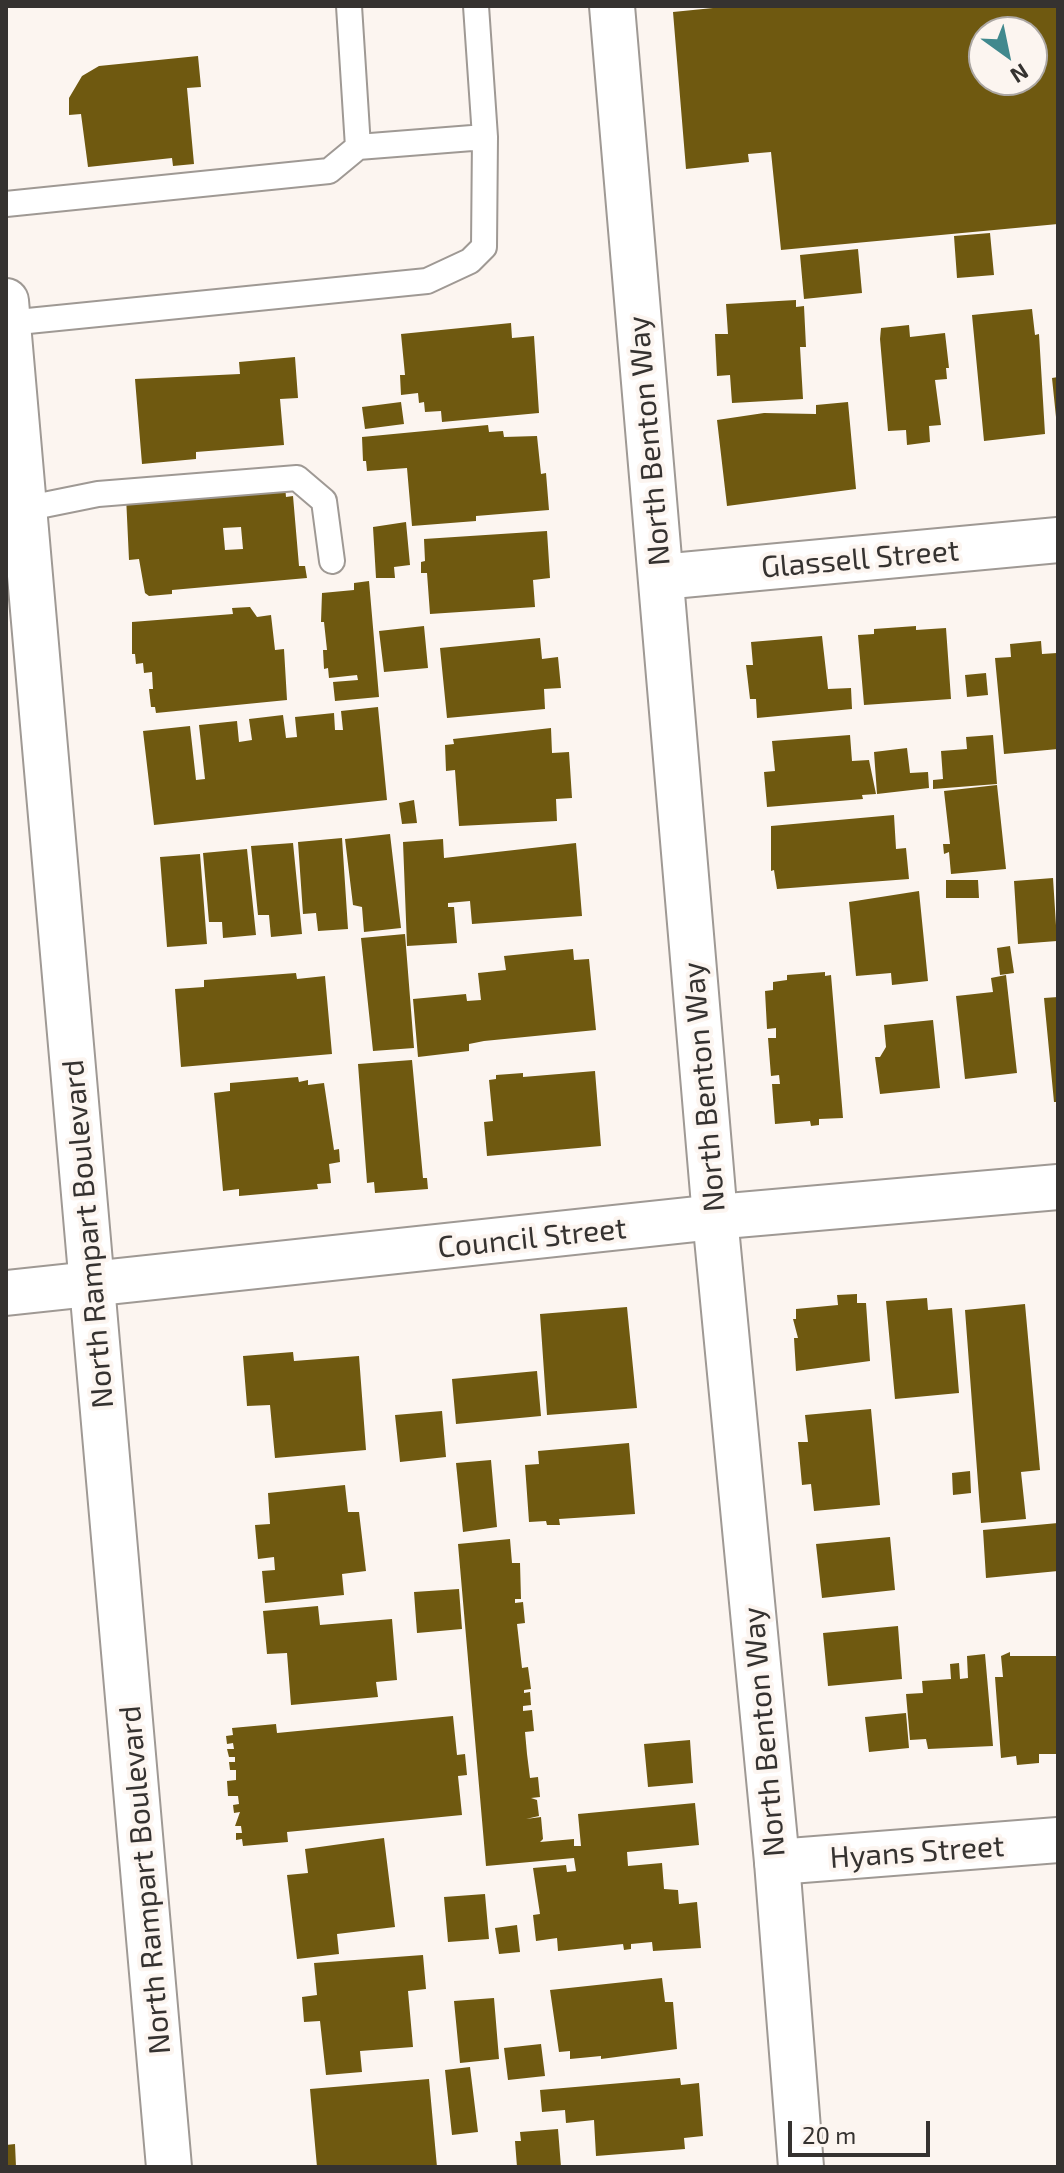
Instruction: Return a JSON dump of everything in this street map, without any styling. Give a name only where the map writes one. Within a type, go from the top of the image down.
[{"type":"street","name":"North Benton Way","points":[[612,6],[715,1217],[777,1862],[801,2167]]},
{"type":"street","name":"North Rampart Boulevard","points":[[7,312],[169,2167]]},
{"type":"street","name":"Glassell Street","points":[[661,577],[1058,540]]},
{"type":"street","name":"Council Street","points":[[6,1293],[715,1217],[1058,1187]]},
{"type":"street","name":"Hyans Street","points":[[777,1862],[1058,1840]]},
{"type":"lane","points":[[349,6],[358,147]]},
{"type":"lane","points":[[7,312],[427,281],[470,261],[484,247],[485,137],[476,6]]},
{"type":"lane","points":[[6,204],[329,171],[358,147],[485,137]]},
{"type":"lane","points":[[24,509],[110,492],[297,478],[324,501],[332,561]]},
{"type":"building","points":[[733,6],[1058,6],[1058,224],[781,250],[771,152],[748,154],[749,162],[686,169],[673,12]]},
{"type":"building","points":[[198,56],[201,87],[187,88],[194,164],[173,166],[172,158],[88,167],[81,114],[69,115],[69,98],[82,76],[99,66]]},
{"type":"building","points":[[990,233],[994,275],[957,278],[954,236]]},
{"type":"building","points":[[858,249],[862,293],[804,299],[800,255]]},
{"type":"building","points":[[796,300],[796,307],[804,306],[806,347],[800,347],[803,399],[732,403],[730,375],[717,376],[715,334],[728,334],[726,304]]},
{"type":"building","points":[[1032,309],[1035,335],[1039,334],[1045,434],[984,441],[972,315]]},
{"type":"building","points":[[511,323],[512,338],[534,336],[539,413],[442,422],[441,411],[425,412],[424,402],[419,403],[418,393],[401,395],[400,375],[405,375],[401,334]]},
{"type":"building","points":[[909,325],[910,337],[945,333],[949,368],[946,368],[947,379],[935,380],[941,425],[929,426],[930,442],[907,445],[906,430],[888,431],[880,339],[881,328]]},
{"type":"building","points":[[295,357],[298,398],[280,399],[284,445],[196,452],[196,459],[142,464],[135,379],[240,374],[239,362]]},
{"type":"building","points":[[1058,377],[1058,417],[1056,417],[1052,378]]},
{"type":"building","points":[[401,402],[404,424],[365,429],[362,407]]},
{"type":"building","points":[[848,402],[856,489],[727,506],[717,420],[764,413],[816,414],[816,405]]},
{"type":"building","points":[[488,425],[489,432],[503,431],[504,437],[537,436],[541,474],[546,473],[549,510],[476,516],[476,521],[412,526],[407,468],[367,471],[366,461],[363,461],[362,437]]},
{"type":"building","points":[[285,485],[286,497],[293,496],[299,566],[305,566],[307,578],[172,590],[172,594],[149,596],[145,593],[139,559],[129,560],[126,496]],"holes":[[[241,527],[243,549],[225,550],[223,528]]]},
{"type":"building","points":[[406,522],[410,565],[394,567],[395,578],[376,578],[373,527]]},
{"type":"building","points":[[547,531],[550,578],[533,580],[535,607],[430,614],[427,573],[421,573],[421,562],[425,561],[424,539]]},
{"type":"building","points":[[369,581],[379,697],[335,701],[333,682],[358,680],[357,675],[329,678],[328,668],[324,669],[323,650],[327,650],[324,622],[321,622],[322,593],[354,590],[354,583]]},
{"type":"building","points":[[250,607],[257,617],[271,615],[275,650],[284,649],[287,700],[156,713],[155,707],[151,707],[149,689],[153,689],[152,672],[144,673],[143,663],[136,664],[135,654],[132,654],[132,622],[233,614],[232,608]]},
{"type":"building","points":[[424,626],[428,668],[384,672],[379,631]]},
{"type":"building","points":[[916,626],[916,630],[946,628],[951,699],[864,705],[858,635],[874,634],[874,629]]},
{"type":"building","points":[[822,636],[828,689],[851,688],[852,709],[757,718],[756,699],[750,699],[746,665],[753,665],[751,642]]},
{"type":"building","points":[[540,638],[542,659],[558,657],[561,688],[544,689],[545,709],[447,718],[440,648]]},
{"type":"building","points":[[1041,641],[1042,654],[1057,653],[1058,749],[1004,754],[995,658],[1011,657],[1010,644]]},
{"type":"building","points":[[986,673],[988,695],[967,697],[965,675]]},
{"type":"building","points":[[378,707],[387,800],[154,825],[143,731],[190,726],[196,780],[205,779],[199,725],[237,721],[239,742],[252,740],[249,719],[283,715],[286,738],[297,737],[295,717],[334,713],[335,730],[343,730],[341,711]]},
{"type":"building","points":[[551,728],[552,753],[569,752],[572,798],[556,799],[557,821],[459,826],[455,770],[446,771],[445,745],[454,744],[453,739]]},
{"type":"building","points":[[850,735],[852,761],[869,760],[876,794],[862,795],[863,799],[767,807],[764,772],[775,771],[772,741]]},
{"type":"building","points":[[993,735],[997,784],[933,789],[933,780],[943,779],[941,751],[967,749],[966,737]]},
{"type":"building","points":[[907,748],[910,773],[928,772],[929,788],[877,794],[874,752]]},
{"type":"building","points":[[997,785],[1006,869],[951,874],[949,852],[944,854],[943,844],[950,844],[944,791]]},
{"type":"building","points":[[414,800],[417,823],[402,824],[399,803]]},
{"type":"building","points":[[894,815],[896,849],[906,848],[909,879],[777,889],[774,870],[771,871],[771,826]]},
{"type":"building","points":[[390,834],[401,928],[364,932],[362,907],[353,905],[345,839]]},
{"type":"building","points":[[342,838],[348,929],[318,931],[316,913],[303,914],[298,842]]},
{"type":"building","points":[[443,839],[444,858],[576,843],[582,916],[472,924],[470,901],[448,903],[448,907],[454,907],[457,943],[407,946],[403,842]]},
{"type":"building","points":[[293,843],[302,934],[271,937],[269,915],[258,915],[251,846]]},
{"type":"building","points":[[247,849],[256,935],[223,938],[222,922],[209,922],[203,853]]},
{"type":"building","points":[[200,854],[207,944],[167,947],[160,857]]},
{"type":"building","points":[[1053,878],[1057,941],[1018,944],[1014,881]]},
{"type":"building","points":[[946,880],[978,880],[979,898],[946,898]]},
{"type":"building","points":[[919,891],[928,981],[892,985],[891,973],[856,976],[849,902]]},
{"type":"building","points":[[405,934],[414,1048],[373,1051],[361,938]]},
{"type":"building","points":[[1010,946],[1014,973],[1000,975],[997,948]]},
{"type":"building","points":[[573,949],[574,960],[589,959],[596,1030],[484,1041],[469,1044],[469,1051],[418,1057],[413,999],[466,994],[467,1001],[481,1000],[478,973],[506,970],[504,956]]},
{"type":"building","points":[[825,972],[825,976],[831,975],[843,1118],[819,1119],[819,1125],[811,1126],[810,1121],[775,1124],[772,1084],[780,1084],[779,1075],[771,1076],[768,1038],[776,1038],[776,1028],[767,1029],[765,991],[773,990],[773,982],[787,980],[787,975]]},
{"type":"building","points":[[296,973],[297,979],[325,976],[332,1054],[181,1067],[175,989],[204,987],[204,980]]},
{"type":"building","points":[[1006,975],[1017,1073],[965,1079],[956,996],[993,992],[991,978]]},
{"type":"building","points":[[1058,997],[1058,1102],[1054,1102],[1044,998]]},
{"type":"building","points":[[933,1020],[940,1088],[880,1094],[875,1057],[880,1057],[886,1047],[884,1025]]},
{"type":"building","points":[[412,1060],[423,1178],[427,1178],[428,1189],[375,1193],[374,1182],[367,1183],[358,1064]]},
{"type":"building","points":[[595,1071],[601,1146],[487,1156],[484,1122],[493,1121],[489,1080],[496,1079],[496,1075],[523,1073],[523,1077]]},
{"type":"building","points":[[298,1077],[299,1082],[308,1080],[308,1085],[324,1083],[334,1150],[339,1149],[340,1162],[329,1164],[331,1183],[317,1184],[318,1189],[239,1196],[239,1189],[223,1191],[214,1093],[230,1091],[230,1083]]},
{"type":"building","points":[[857,1294],[857,1303],[866,1303],[870,1361],[796,1371],[794,1338],[798,1338],[793,1319],[796,1319],[796,1309],[838,1305],[837,1295]]},
{"type":"building","points":[[927,1298],[928,1310],[952,1308],[959,1393],[895,1399],[886,1301]]},
{"type":"building","points":[[1025,1304],[1040,1470],[1021,1472],[1026,1519],[981,1523],[965,1310]]},
{"type":"building","points":[[627,1307],[637,1408],[547,1415],[540,1314]]},
{"type":"building","points":[[293,1352],[294,1361],[359,1356],[366,1450],[275,1458],[270,1405],[247,1406],[243,1356]]},
{"type":"building","points":[[537,1371],[541,1416],[456,1424],[452,1379]]},
{"type":"building","points":[[871,1409],[880,1505],[814,1511],[811,1484],[802,1485],[798,1442],[808,1442],[805,1415]]},
{"type":"building","points":[[442,1411],[446,1457],[400,1462],[395,1415]]},
{"type":"building","points":[[629,1443],[635,1514],[559,1519],[560,1525],[547,1525],[546,1521],[529,1522],[525,1465],[539,1464],[538,1451]]},
{"type":"building","points":[[491,1460],[497,1527],[463,1532],[456,1463]]},
{"type":"building","points":[[970,1471],[971,1493],[953,1495],[952,1473]]},
{"type":"building","points":[[345,1485],[348,1512],[359,1512],[366,1571],[342,1574],[344,1595],[265,1603],[262,1571],[275,1570],[274,1557],[258,1559],[255,1525],[270,1524],[268,1493]]},
{"type":"building","points":[[1058,1523],[1058,1571],[986,1578],[983,1530]]},
{"type":"building","points":[[890,1537],[895,1590],[822,1598],[816,1544]]},
{"type":"building","points":[[510,1539],[512,1563],[520,1563],[521,1599],[515,1599],[515,1603],[523,1602],[525,1623],[517,1624],[522,1668],[528,1667],[531,1689],[524,1690],[524,1693],[530,1692],[531,1705],[523,1706],[523,1711],[532,1710],[534,1731],[525,1732],[527,1754],[530,1778],[538,1777],[540,1797],[531,1798],[537,1800],[539,1816],[526,1819],[541,1817],[543,1839],[540,1842],[574,1839],[574,1846],[581,1846],[578,1814],[695,1803],[699,1845],[627,1852],[628,1866],[662,1863],[664,1889],[678,1890],[679,1904],[697,1902],[701,1948],[653,1951],[652,1942],[631,1944],[631,1949],[624,1950],[623,1944],[558,1951],[557,1938],[536,1941],[533,1915],[540,1914],[533,1868],[566,1865],[567,1872],[576,1871],[574,1858],[486,1866],[458,1544]]},
{"type":"building","points":[[459,1589],[462,1629],[417,1633],[414,1592]]},
{"type":"building","points":[[318,1606],[320,1625],[392,1619],[397,1680],[376,1682],[378,1697],[291,1705],[287,1653],[267,1654],[263,1611]]},
{"type":"building","points":[[898,1626],[902,1679],[828,1686],[823,1633]]},
{"type":"building","points":[[1010,1652],[1010,1656],[1058,1656],[1058,1754],[1039,1754],[1039,1763],[1017,1765],[1016,1756],[1001,1758],[995,1677],[1003,1677],[1001,1656]]},
{"type":"building","points":[[985,1654],[993,1746],[928,1749],[926,1739],[910,1740],[906,1694],[923,1693],[922,1681],[951,1679],[950,1664],[959,1663],[960,1679],[968,1678],[967,1656]]},
{"type":"building","points":[[906,1713],[909,1748],[869,1752],[865,1717]]},
{"type":"building","points":[[453,1716],[457,1755],[465,1754],[467,1775],[458,1776],[462,1815],[287,1832],[288,1842],[243,1846],[242,1839],[236,1840],[236,1833],[242,1833],[241,1826],[235,1826],[240,1812],[234,1813],[233,1805],[239,1804],[238,1796],[228,1796],[227,1781],[236,1780],[236,1770],[230,1770],[229,1762],[235,1762],[235,1757],[229,1757],[227,1749],[234,1749],[233,1743],[227,1744],[226,1736],[233,1735],[232,1728],[276,1724],[277,1733]]},
{"type":"building","points":[[690,1740],[693,1783],[648,1787],[644,1744]]},
{"type":"building","points":[[384,1838],[395,1927],[337,1934],[339,1954],[297,1959],[287,1875],[308,1873],[305,1849]]},
{"type":"building","points":[[485,1894],[489,1939],[448,1942],[444,1897]]},
{"type":"building","points":[[517,1925],[520,1952],[499,1954],[495,1928]]},
{"type":"building","points":[[423,1955],[426,1989],[408,1991],[413,2047],[360,2051],[362,2072],[326,2075],[320,2021],[304,2022],[302,1997],[317,1995],[314,1963]]},
{"type":"building","points":[[662,1978],[665,2002],[673,2002],[677,2049],[601,2059],[601,2056],[570,2059],[570,2051],[559,2052],[550,1990]]},
{"type":"building","points":[[494,1998],[499,2059],[460,2063],[454,2001]]},
{"type":"building","points":[[541,2044],[545,2076],[508,2080],[504,2048]]},
{"type":"building","points":[[470,2067],[478,2132],[452,2135],[445,2070]]},
{"type":"building","points":[[680,2078],[681,2085],[699,2083],[703,2136],[684,2138],[685,2149],[596,2156],[594,2120],[566,2123],[565,2110],[542,2112],[540,2090]]},
{"type":"building","points":[[429,2079],[437,2167],[317,2167],[310,2089]]},
{"type":"building","points":[[558,2129],[561,2167],[517,2167],[515,2141],[521,2141],[520,2132]]},
{"type":"building","points":[[15,2144],[16,2167],[6,2167],[6,2145]]}]
